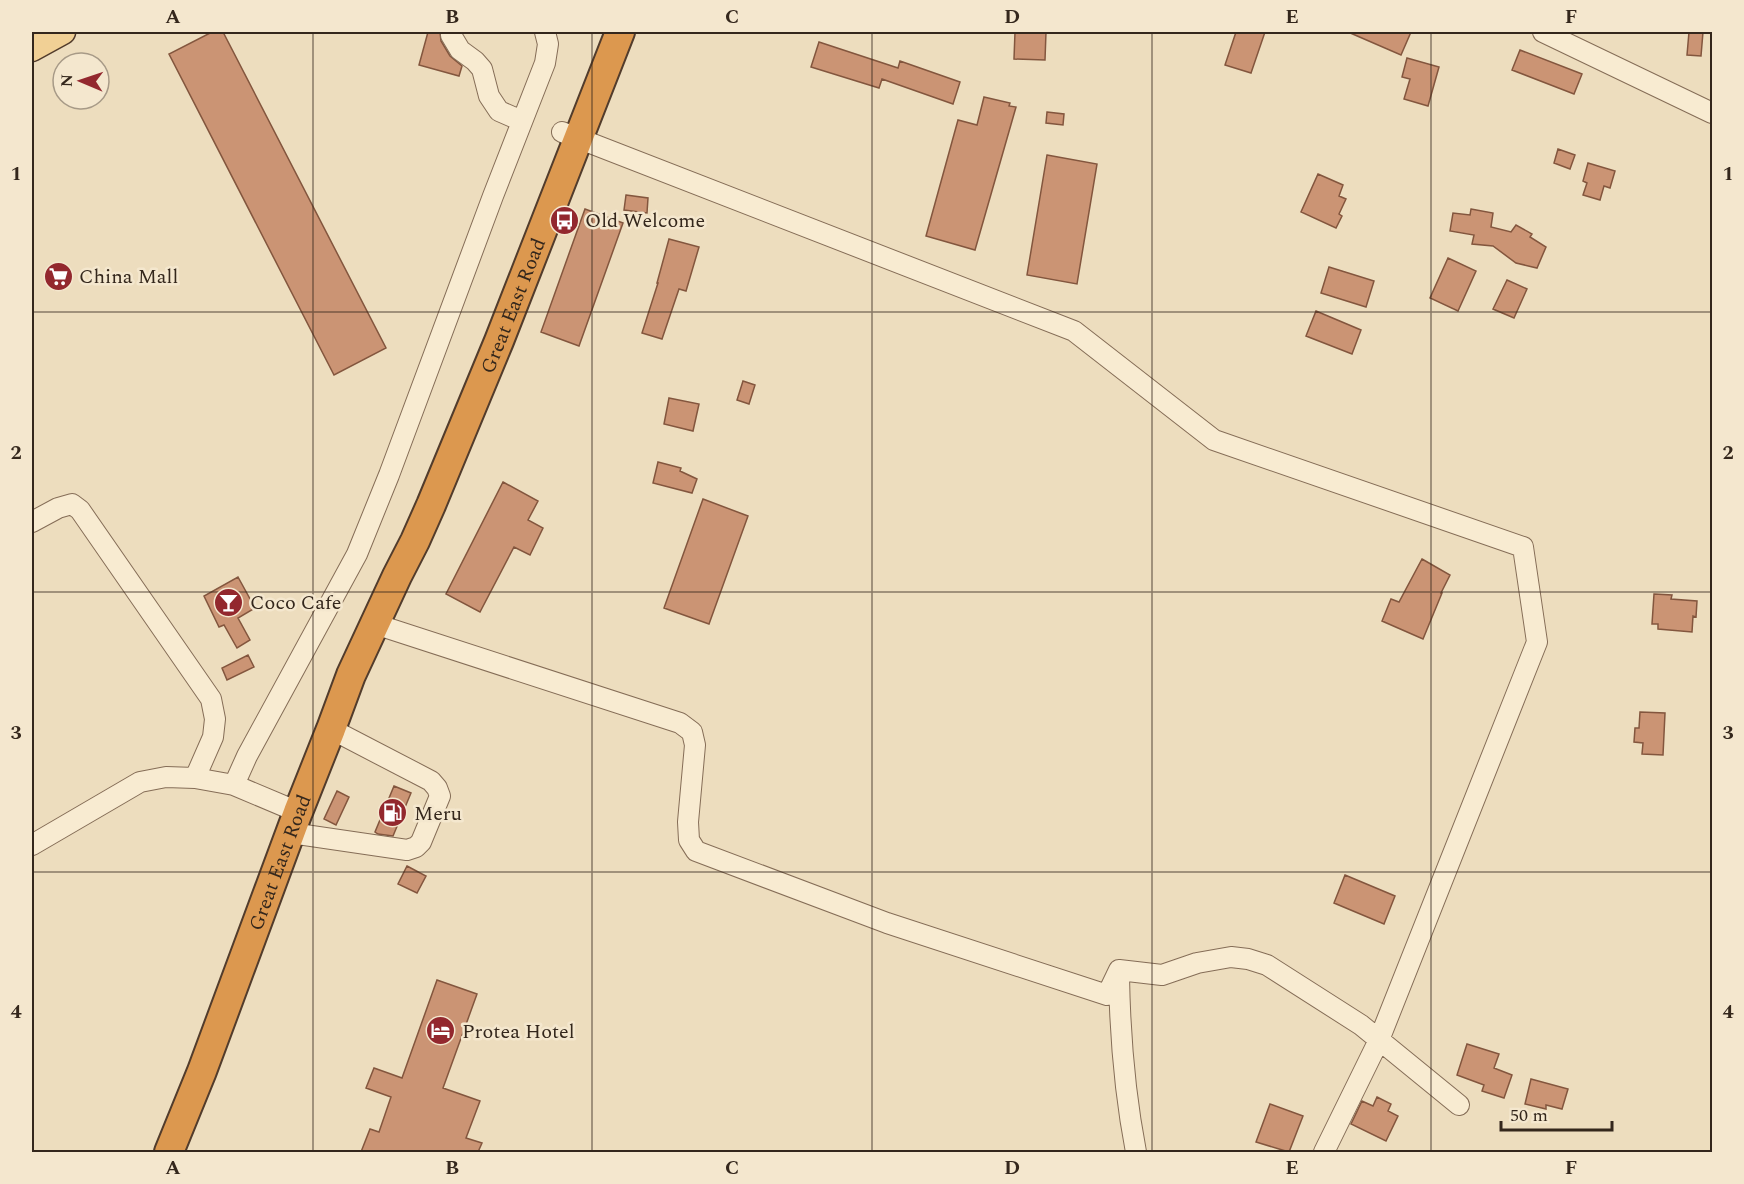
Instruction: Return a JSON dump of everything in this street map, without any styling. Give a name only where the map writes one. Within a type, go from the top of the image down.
[{"type":"highway","name":"Great East Road","points":[[170,1152],[351,675],[415,541],[499,341],[603,32]]},
{"type":"highway","name":"Great East Road","points":[[570,135],[620,32]]},
{"type":"main road","points":[[32,49],[63,32]]},
{"type":"street","points":[[452,32],[451,35],[460,50],[482,69],[489,96],[499,111],[522,121]]},
{"type":"street","points":[[234,785],[247,756],[357,554],[545,63],[548,44],[545,32]]},
{"type":"street","points":[[1543,32],[1713,113]]},
{"type":"street","points":[[570,135],[1074,331],[1214,440],[1523,546],[1537,642],[1379,1040],[1324,1152]]},
{"type":"street","points":[[32,522],[58,508],[72,504],[80,510],[211,699],[215,719],[213,737],[195,778]]},
{"type":"street","points":[[375,624],[680,723],[692,732],[695,745],[688,840],[696,851],[887,923],[1107,995],[1119,970]]},
{"type":"street","points":[[32,845],[140,782],[166,777],[195,778],[234,785],[294,822],[407,850],[416,847],[421,842],[440,796],[437,788],[431,781],[331,729]]},
{"type":"street","points":[[1119,970],[1162,975],[1197,963],[1231,957],[1267,965],[1361,1025],[1459,1105]]},
{"type":"street","points":[[1119,970],[1120,1012],[1129,1115],[1136,1152]]},
{"type":"building","points":[[212,32],[223,32],[386,348],[334,375],[169,54]]},
{"type":"building","points":[[428,32],[440,32],[441,41],[450,56],[462,66],[459,76],[419,65]]},
{"type":"building","points":[[1015,32],[1046,32],[1045,60],[1014,59]]},
{"type":"building","points":[[1236,32],[1265,32],[1251,73],[1225,65]]},
{"type":"building","points":[[1348,32],[1411,32],[1401,55]]},
{"type":"building","points":[[1689,32],[1703,32],[1701,56],[1687,55]]},
{"type":"building","points":[[819,42],[898,68],[900,61],[960,82],[953,104],[882,79],[879,88],[811,67]]},
{"type":"building","points":[[1520,50],[1582,74],[1574,94],[1512,70]]},
{"type":"building","points":[[1407,58],[1439,67],[1428,106],[1404,99],[1410,79],[1402,77]]},
{"type":"building","points":[[984,97],[1010,103],[1009,106],[1016,107],[975,250],[926,236],[958,120],[977,125]]},
{"type":"building","points":[[1047,112],[1064,114],[1063,125],[1046,123]]},
{"type":"building","points":[[1558,149],[1575,155],[1570,169],[1554,163]]},
{"type":"building","points":[[1047,155],[1097,164],[1077,284],[1027,275]]},
{"type":"building","points":[[1588,163],[1615,171],[1610,188],[1604,186],[1600,200],[1583,195],[1587,183],[1583,181]]},
{"type":"building","points":[[1318,174],[1343,185],[1339,196],[1346,199],[1336,228],[1301,212]]},
{"type":"building","points":[[626,195],[648,198],[647,213],[624,210]]},
{"type":"building","points":[[585,209],[623,223],[579,346],[541,332]]},
{"type":"building","points":[[1471,209],[1493,213],[1491,227],[1511,232],[1516,225],[1532,234],[1530,237],[1546,247],[1537,268],[1516,263],[1493,246],[1472,244],[1474,235],[1450,231],[1453,213],[1470,215]]},
{"type":"building","points":[[669,239],[699,247],[686,291],[679,289],[662,339],[642,333]]},
{"type":"building","points":[[1448,258],[1476,271],[1458,311],[1430,298]]},
{"type":"building","points":[[1329,267],[1374,281],[1366,307],[1321,293]]},
{"type":"building","points":[[1507,280],[1527,289],[1514,318],[1493,309]]},
{"type":"building","points":[[1316,311],[1361,330],[1352,354],[1306,336]]},
{"type":"building","points":[[743,381],[755,385],[749,404],[737,400]]},
{"type":"building","points":[[669,398],[699,404],[693,431],[664,424]]},
{"type":"building","points":[[658,462],[681,468],[680,471],[697,479],[692,493],[653,483]]},
{"type":"building","points":[[503,482],[538,501],[528,520],[543,528],[530,555],[514,547],[480,612],[446,594]]},
{"type":"building","points":[[703,499],[748,516],[709,624],[664,608]]},
{"type":"building","points":[[1422,559],[1450,575],[1423,639],[1382,621],[1391,599],[1399,602]]},
{"type":"building","name":"Coco Cafe","points":[[238,577],[255,608],[238,618],[250,640],[237,648],[224,625],[219,627],[204,596]]},
{"type":"building","points":[[1654,594],[1672,595],[1671,599],[1697,601],[1692,632],[1658,629],[1658,624],[1652,624]]},
{"type":"building","points":[[248,655],[254,667],[227,680],[222,668]]},
{"type":"building","points":[[1640,712],[1665,713],[1663,755],[1642,754],[1643,743],[1634,742],[1635,728],[1639,728]]},
{"type":"building","points":[[394,786],[411,793],[393,836],[378,834],[375,832]]},
{"type":"building","points":[[337,791],[349,797],[336,825],[324,819]]},
{"type":"building","points":[[407,866],[426,876],[417,893],[398,884]]},
{"type":"building","points":[[1345,875],[1395,896],[1384,924],[1334,903]]},
{"type":"building","name":"Protea Hotel","points":[[437,980],[477,994],[443,1088],[480,1101],[466,1138],[482,1143],[478,1152],[361,1152],[370,1129],[379,1132],[391,1097],[366,1088],[374,1068],[402,1078]]},
{"type":"building","points":[[1467,1044],[1499,1054],[1494,1068],[1512,1075],[1504,1098],[1482,1091],[1484,1085],[1457,1075]]},
{"type":"building","points":[[1531,1079],[1568,1089],[1562,1109],[1546,1105],[1546,1109],[1525,1104]]},
{"type":"building","points":[[1377,1097],[1391,1104],[1388,1111],[1398,1116],[1386,1141],[1351,1124],[1362,1101],[1373,1106]]},
{"type":"building","points":[[1270,1104],[1303,1116],[1289,1152],[1256,1142]]},
{"type":"place","name":"Old Welcome","points":[[564,220]]},
{"type":"place","name":"China Mall","points":[[58,276]]},
{"type":"place","name":"Coco Cafe","points":[[229,602]]},
{"type":"place","name":"Meru","points":[[393,813]]},
{"type":"place","name":"Protea Hotel","points":[[441,1031]]}]
